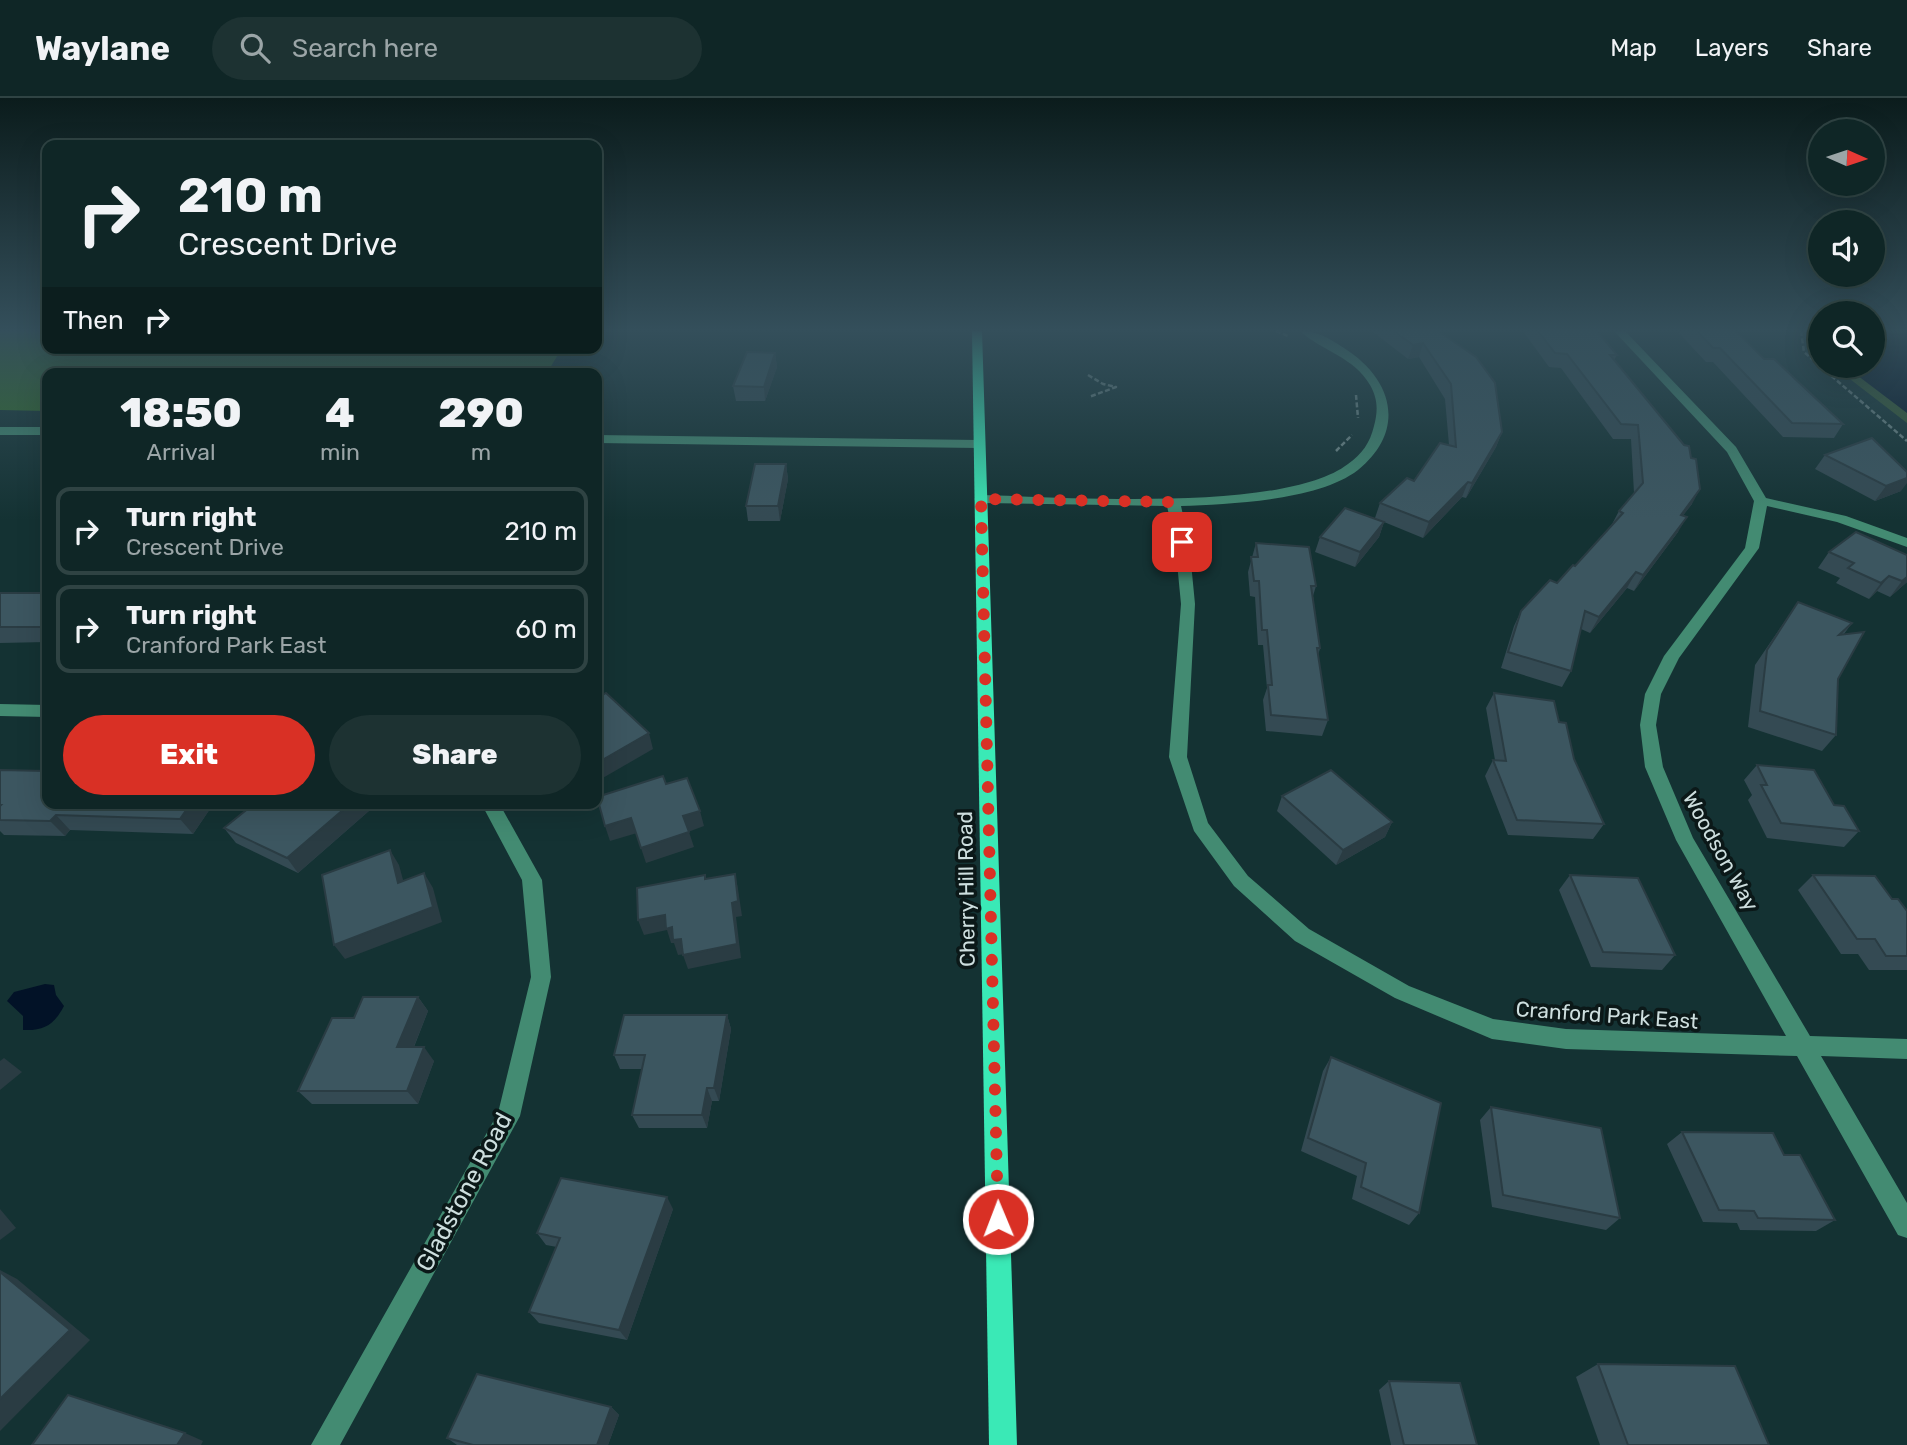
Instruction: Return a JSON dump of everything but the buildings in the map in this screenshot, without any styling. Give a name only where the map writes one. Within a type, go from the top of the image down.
[{"type":"main road","name":"Cherry Hill Road","points":[[978,394],[1003,1445]]},
{"type":"street","points":[[981,499],[1173,502],[1250,499],[1294,491],[1344,472],[1369,451],[1383,421],[1379,394]]},
{"type":"street","points":[[1679,394],[1732,450],[1762,501],[1841,519],[1907,543]]},
{"type":"street","points":[[0,430],[42,431]]},
{"type":"street","points":[[602,439],[979,444]]},
{"type":"street","name":"Woodson Way","points":[[1762,501],[1752,548],[1662,672],[1653,694],[1648,725],[1650,742],[1662,791],[1675,820],[1907,1226]]},
{"type":"street","name":"Cranford Park East","points":[[1173,502],[1182,542],[1188,604],[1178,757],[1200,826],[1241,881],[1302,935],[1402,992],[1492,1030],[1566,1039],[1907,1049]]},
{"type":"street","points":[[0,710],[42,711]]},
{"type":"street","name":"Gladstone Road","points":[[325,1445],[509,1116],[541,977],[532,880],[493,809]]},
{"type":"path","points":[[1089,397],[1096,394]]},
{"type":"path","points":[[1327,457],[1348,441],[1357,428],[1359,408],[1354,394]]},
{"type":"path","points":[[1852,394],[1907,441]]},
{"type":"green space","points":[[0,394],[42,394],[42,411],[0,410]]},
{"type":"green space","points":[[1869,394],[1907,394],[1907,423]]},
{"type":"water","points":[[1882,394],[1907,394],[1907,413]]},
{"type":"water","points":[[45,984],[54,985],[56,995],[64,1006],[48,1026],[23,1030],[23,1016],[7,1001],[14,992]]},
{"type":"route","points":[[998,1219],[981,499],[1173,502],[1182,542]]}]
